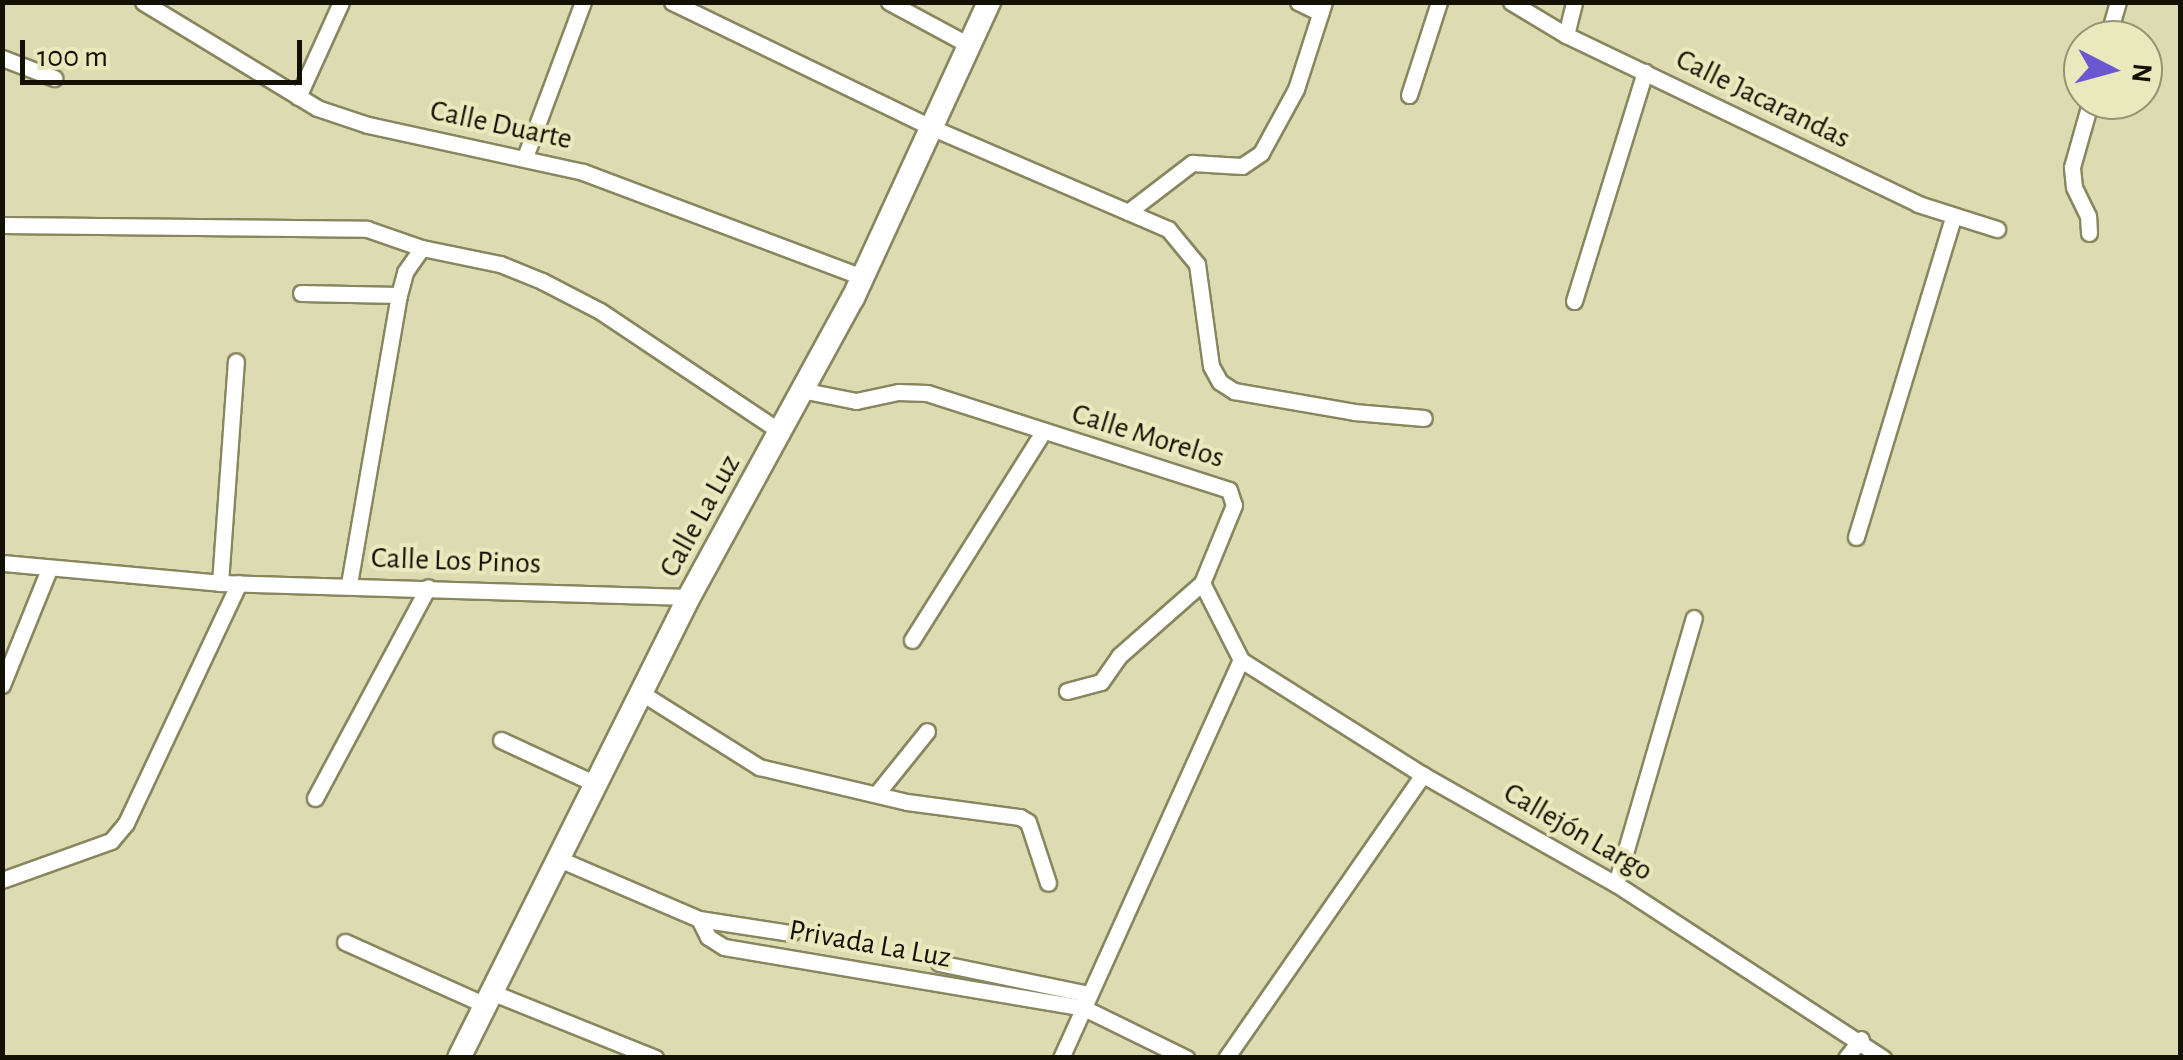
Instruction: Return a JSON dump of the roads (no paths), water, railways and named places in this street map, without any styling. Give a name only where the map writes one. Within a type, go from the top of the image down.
[{"type":"street","name":"Calle Duarte","points":[[142,2],[298,97],[368,125],[583,172],[858,288]]},
{"type":"street","points":[[298,97],[341,2]]},
{"type":"street","points":[[525,157],[583,2]]},
{"type":"street","points":[[672,2],[933,128],[1177,236],[1197,264],[1210,366],[1220,382],[1234,392],[1424,418]]},
{"type":"street","points":[[889,2],[969,45]]},
{"type":"street","name":"Calle La Luz","points":[[459,1058],[689,597],[806,390],[858,288],[989,2]]},
{"type":"street","points":[[1128,212],[1192,163],[1242,166],[1261,153],[1296,89],[1322,8],[1298,2]]},
{"type":"street","points":[[1409,95],[1439,2]]},
{"type":"street","name":"Calle Jacarandas","points":[[1511,2],[1566,36],[1953,218],[1998,229]]},
{"type":"street","points":[[1566,36],[1574,2]]},
{"type":"street","points":[[2,58],[54,78]]},
{"type":"street","points":[[1574,301],[1645,72]]},
{"type":"street","points":[[2085,120],[2072,168],[2074,187],[2088,216],[2089,232]]},
{"type":"street","points":[[1856,538],[1953,218]]},
{"type":"street","points":[[2,226],[351,226],[422,248],[500,264],[600,311],[782,432]]},
{"type":"street","points":[[348,584],[399,295],[410,261],[422,248]]},
{"type":"street","points":[[301,294],[399,295]]},
{"type":"street","points":[[220,583],[236,362]]},
{"type":"street","name":"Calle Morelos","points":[[806,390],[856,402],[898,392],[927,393],[1229,490],[1234,505],[1202,582]]},
{"type":"street","points":[[912,640],[1043,432]]},
{"type":"street","name":"Calle Los Pinos","points":[[2,562],[220,583],[689,597]]},
{"type":"street","points":[[2,685],[49,569]]},
{"type":"street","points":[[1061,1058],[1241,660],[1202,582],[1120,656],[1101,682],[1067,691]]},
{"type":"street","points":[[2,880],[111,841],[126,823],[239,583]]},
{"type":"street","points":[[315,798],[428,587]]},
{"type":"street","points":[[1616,884],[1694,618]]},
{"type":"street","name":"Callejón Largo","points":[[1241,660],[1423,775],[1616,884],[1861,1040],[1883,1058]]},
{"type":"street","points":[[640,692],[759,767],[878,792],[907,802],[990,812],[1028,822],[1048,883]]},
{"type":"street","points":[[878,792],[927,731]]},
{"type":"street","points":[[501,740],[596,784]]},
{"type":"street","points":[[1226,1058],[1423,775]]},
{"type":"street","name":"Privada La Luz","points":[[560,859],[699,918],[708,937],[724,947],[1086,1001],[1186,1058]]},
{"type":"street","points":[[699,918],[791,933]]},
{"type":"street","points":[[345,942],[655,1058]]},
{"type":"street","points":[[940,963],[1086,1001]]},
{"type":"street","points":[[1846,1058],[1861,1040]]}]
